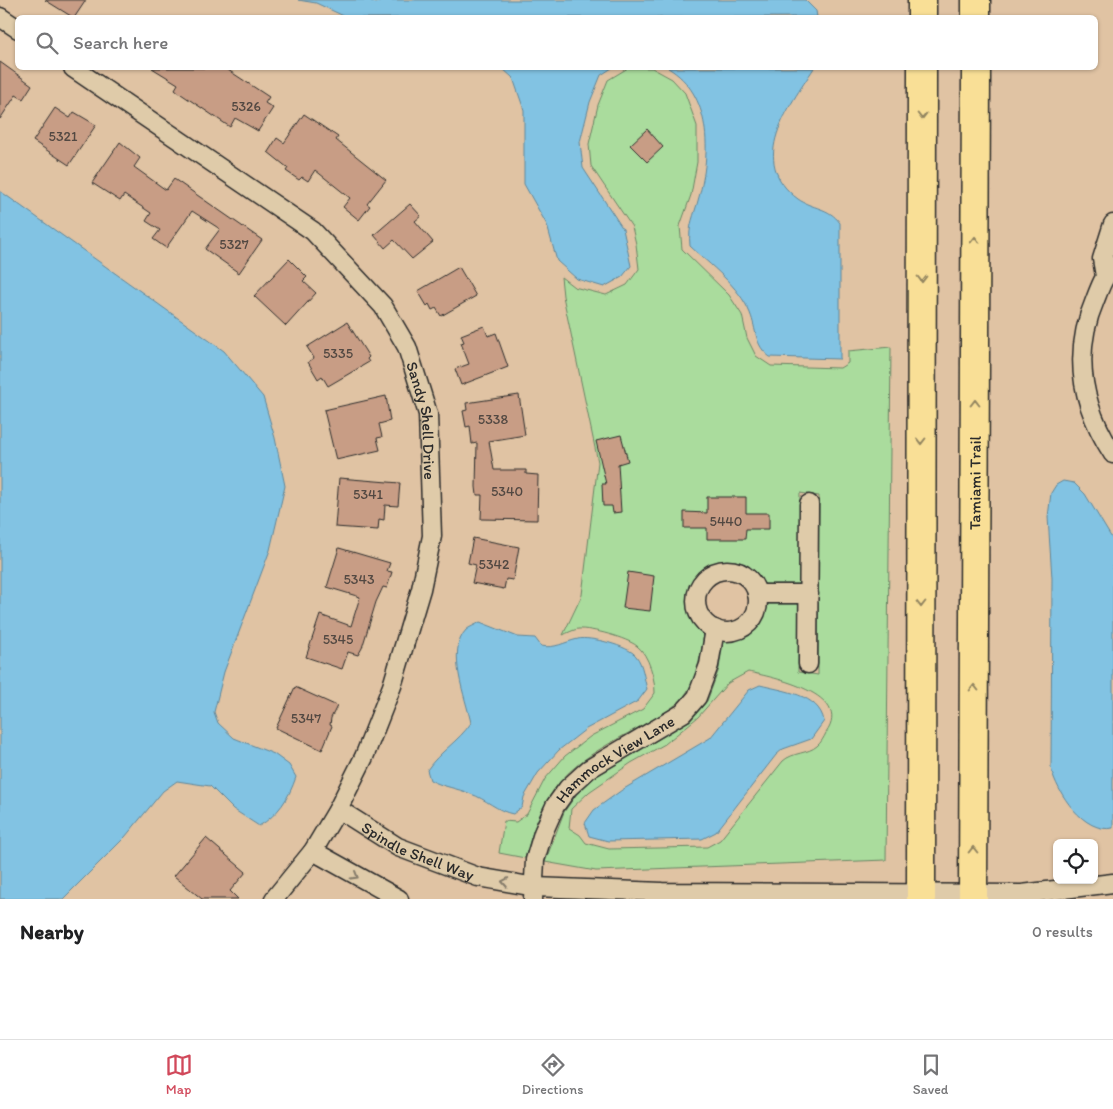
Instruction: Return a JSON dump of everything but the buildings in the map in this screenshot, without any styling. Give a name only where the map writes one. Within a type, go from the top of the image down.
[{"type":"main road","points":[[922,0],[922,15]]},
{"type":"main road","points":[[976,0],[976,15]]},
{"type":"main road","points":[[921,896],[922,70]]},
{"type":"main road","name":"Tamiami Trail","points":[[973,896],[976,70]]},
{"type":"street","points":[[0,17],[15,27]]},
{"type":"street","name":"Sandy Shell Drive","points":[[76,70],[313,231],[383,306],[407,347],[428,414],[432,536],[421,589],[392,686],[364,757],[338,809],[313,851],[274,899]]},
{"type":"street","points":[[1113,224],[1102,259],[1109,271],[1086,320],[1080,363],[1085,393],[1113,454]]},
{"type":"street","points":[[808,664],[809,504]]},
{"type":"street","points":[[718,572],[738,572],[747,577],[758,594],[756,614],[750,622],[734,631],[715,629],[701,617],[697,608],[698,592],[709,577],[718,572]]},
{"type":"street","points":[[758,594],[809,594]]},
{"type":"street","name":"Hammock View Lane","points":[[534,893],[535,860],[543,833],[555,806],[568,788],[589,769],[683,713],[697,697],[710,665],[715,629]]},
{"type":"street","name":"Spindle Shell Way","points":[[338,809],[398,847],[478,877],[534,893],[662,892],[973,896],[1022,894],[1113,883]]},
{"type":"street","points":[[313,851],[399,899]]},
{"type":"green space","points":[[625,70],[656,70],[672,79],[685,93],[697,126],[697,162],[691,195],[680,226],[682,249],[729,295],[742,315],[747,338],[756,356],[771,366],[840,368],[848,363],[848,351],[891,347],[886,860],[596,871],[545,862],[564,812],[576,795],[595,777],[691,720],[707,701],[719,669],[723,641],[740,638],[753,632],[762,620],[768,604],[799,604],[798,672],[818,675],[819,496],[800,493],[799,584],[764,584],[751,567],[734,561],[718,563],[702,571],[691,584],[686,600],[690,617],[704,633],[696,671],[684,697],[667,711],[603,747],[569,772],[553,790],[543,808],[525,858],[499,853],[504,821],[516,822],[527,814],[545,779],[565,756],[591,736],[643,709],[655,693],[651,668],[645,655],[637,646],[617,637],[591,630],[578,629],[563,635],[582,595],[598,462],[563,296],[561,277],[574,287],[606,295],[627,285],[639,269],[632,227],[591,166],[589,144],[598,105],[608,80]],"holes":[[[748,672],[775,678],[807,690],[820,698],[829,708],[832,719],[821,742],[813,749],[791,756],[783,761],[720,840],[707,847],[609,849],[586,843],[580,835],[569,828],[571,809],[589,792],[631,763],[665,744],[698,717],[728,683]]]},
{"type":"water","points":[[298,0],[369,0],[376,3],[385,0],[805,0],[816,11],[817,15],[342,15],[316,3]]},
{"type":"water","points":[[504,70],[609,70],[601,75],[590,102],[580,142],[583,168],[623,229],[631,266],[622,277],[604,287],[577,279],[557,261],[547,225],[524,184],[524,110],[513,78]]},
{"type":"water","points":[[671,70],[813,70],[784,117],[777,134],[774,151],[775,168],[783,184],[798,199],[826,211],[840,223],[840,359],[770,357],[758,342],[750,313],[739,294],[723,276],[690,246],[691,226],[703,180],[706,144],[700,109],[693,93],[682,79]]},
{"type":"water","points":[[0,191],[224,351],[263,397],[275,438],[285,486],[270,550],[224,672],[214,712],[218,723],[234,738],[274,754],[289,765],[296,777],[290,792],[272,817],[259,826],[233,809],[210,786],[177,781],[163,791],[125,837],[63,899],[0,899]]},
{"type":"water","points":[[1063,481],[1074,483],[1085,494],[1113,540],[1113,828],[1102,828],[1092,825],[1073,810],[1059,789],[1051,768],[1052,578],[1048,517],[1051,493],[1056,485]]},
{"type":"water","points":[[480,622],[518,637],[535,638],[541,646],[546,647],[583,638],[617,645],[636,656],[642,667],[647,689],[638,701],[586,729],[559,750],[538,773],[524,797],[522,807],[513,814],[476,796],[430,780],[427,770],[471,723],[459,675],[458,650],[460,639],[466,630]]},
{"type":"water","points":[[760,685],[808,699],[821,712],[824,721],[811,739],[783,749],[776,755],[716,832],[702,839],[608,841],[589,836],[585,823],[594,810],[622,790],[710,738],[749,690]]}]
